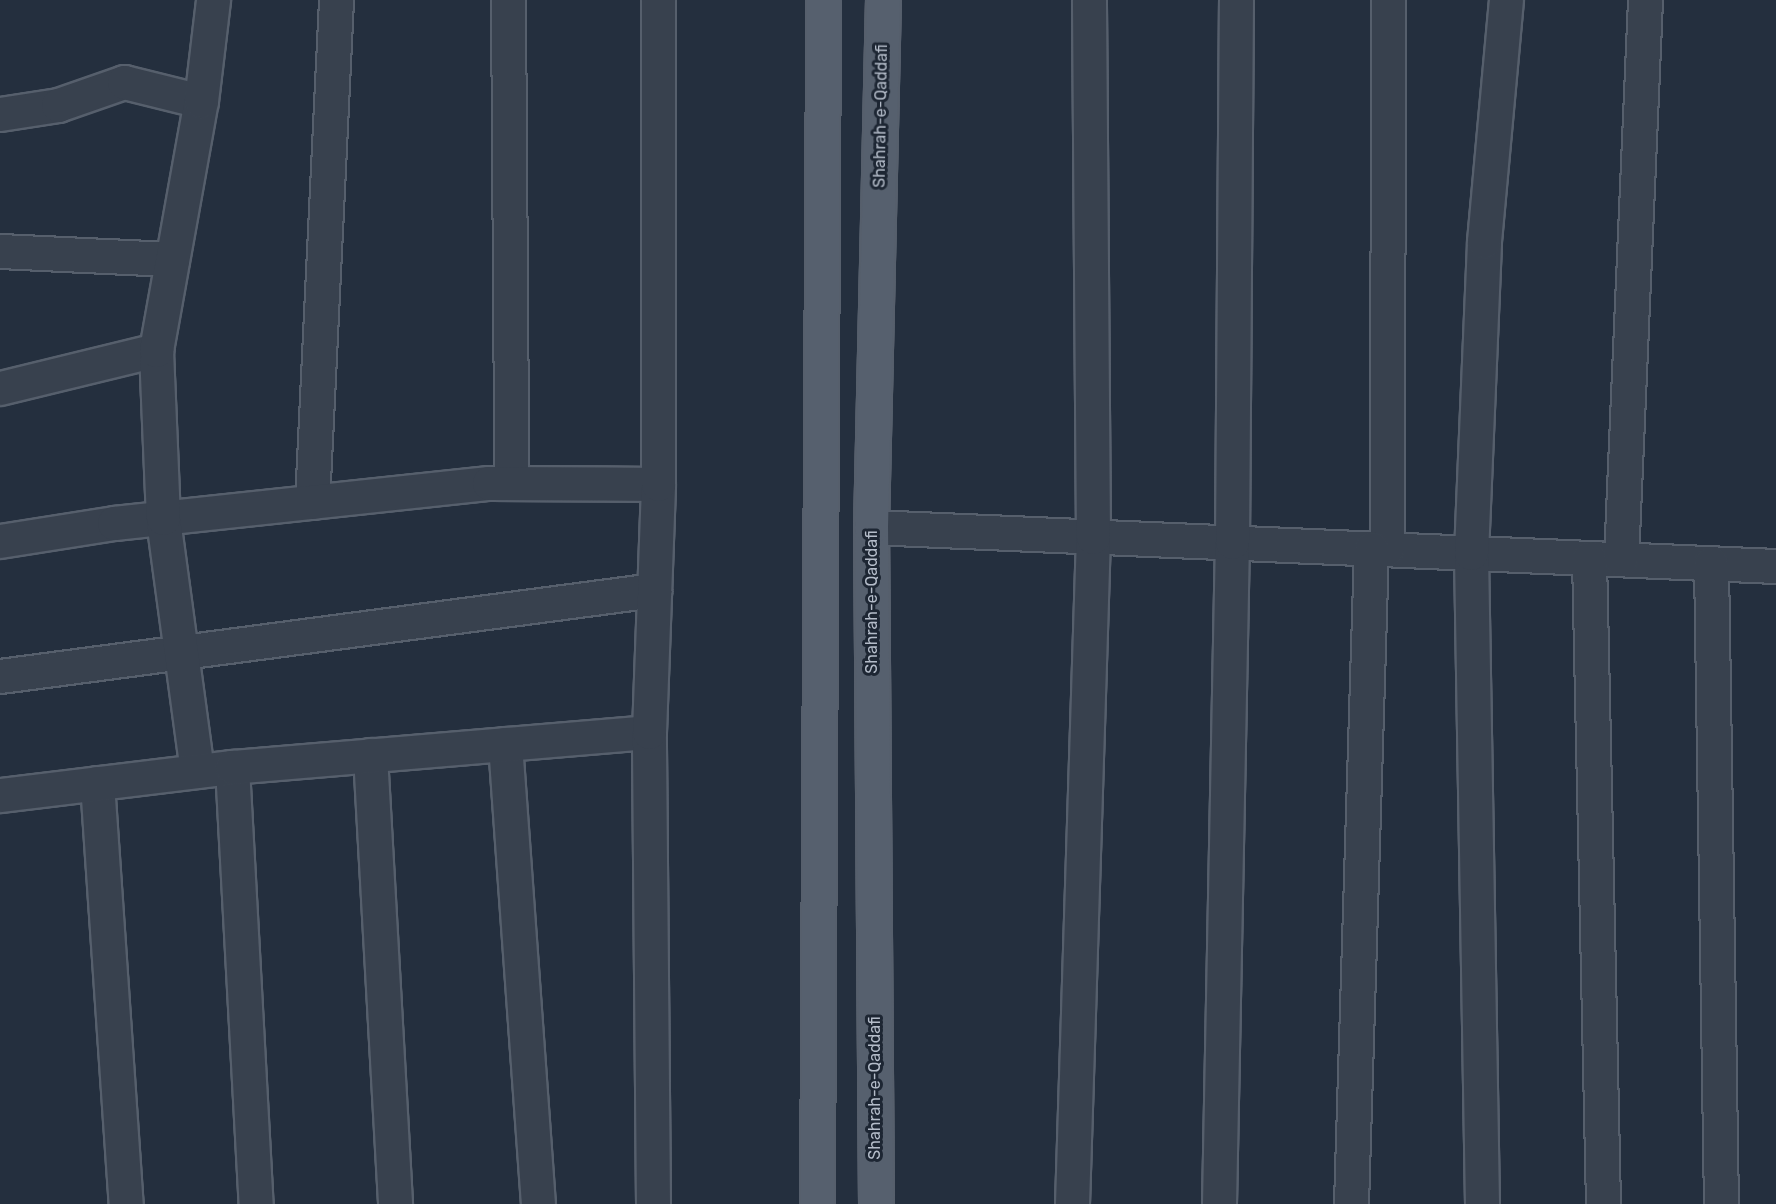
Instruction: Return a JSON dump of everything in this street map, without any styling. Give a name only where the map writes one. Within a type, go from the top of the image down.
[{"type":"main road","points":[[817,1204],[823,0]]},
{"type":"main road","name":"Shahrah-e-Qaddafi","points":[[876,1204],[871,527],[883,0]]},
{"type":"street","points":[[197,771],[163,518],[156,350],[201,101],[213,0]]},
{"type":"street","points":[[312,502],[336,0]]},
{"type":"street","points":[[508,0],[512,483]]},
{"type":"street","points":[[652,1204],[649,732],[658,484],[658,0]]},
{"type":"street","points":[[1072,1204],[1093,537],[1089,0]]},
{"type":"street","points":[[1219,1204],[1232,542],[1236,0]]},
{"type":"street","points":[[1351,1204],[1379,549],[1388,0]]},
{"type":"street","points":[[1482,1204],[1471,553],[1484,241],[1506,0]]},
{"type":"street","points":[[1621,559],[1645,0]]},
{"type":"street","points":[[0,114],[58,105],[124,82],[201,101]]},
{"type":"street","points":[[0,251],[172,259]]},
{"type":"street","points":[[0,388],[156,350]]},
{"type":"street","points":[[0,541],[163,518],[512,483],[658,484]]},
{"type":"street","points":[[871,527],[1776,566]]},
{"type":"street","points":[[1589,558],[1603,1204]]},
{"type":"street","points":[[1710,563],[1720,1204]]},
{"type":"street","points":[[0,676],[654,590]]},
{"type":"street","points":[[0,795],[232,767],[649,732]]},
{"type":"street","points":[[506,744],[538,1204]]},
{"type":"street","points":[[370,755],[395,1204]]},
{"type":"street","points":[[232,767],[255,1204]]},
{"type":"street","points":[[97,783],[126,1204]]}]
